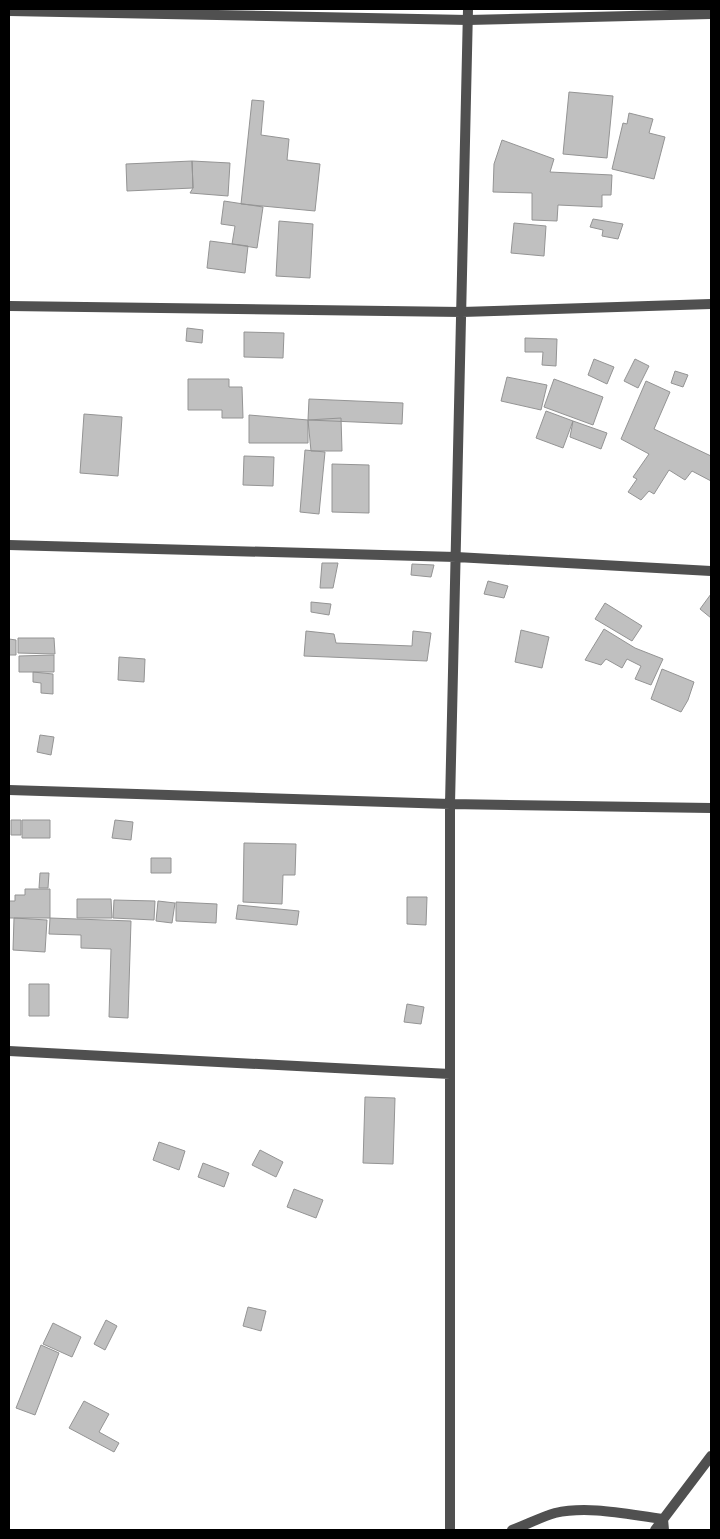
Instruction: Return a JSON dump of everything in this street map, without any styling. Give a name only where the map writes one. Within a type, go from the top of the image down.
[{"type":"street","points":[[450,1530],[450,804],[468,9]]},
{"type":"street","points":[[9,12],[468,20],[711,14]]},
{"type":"street","points":[[9,306],[462,312],[711,304]]},
{"type":"street","points":[[9,545],[456,557],[711,571]]},
{"type":"street","points":[[9,790],[450,804],[711,808]]},
{"type":"street","points":[[9,1051],[450,1074]]},
{"type":"street","points":[[655,1530],[664,1525],[711,1456]]},
{"type":"street","points":[[512,1530],[556,1513],[565,1512],[610,1512],[664,1525]]},
{"type":"building","points":[[569,92],[613,96],[607,158],[563,154]]},
{"type":"building","points":[[252,100],[264,101],[261,135],[289,139],[287,160],[320,164],[315,211],[241,204]]},
{"type":"building","points":[[629,113],[653,119],[649,133],[665,137],[654,179],[612,169],[623,123],[627,124]]},
{"type":"building","points":[[502,140],[554,159],[550,172],[612,175],[611,195],[602,195],[602,207],[558,205],[557,221],[532,220],[532,193],[493,192],[494,164]]},
{"type":"building","points":[[192,161],[230,163],[228,196],[190,193],[193,188]]},
{"type":"building","points":[[192,161],[193,188],[127,191],[126,164]]},
{"type":"building","points":[[224,201],[263,207],[257,248],[232,244],[235,226],[221,224]]},
{"type":"building","points":[[593,219],[623,224],[618,239],[602,236],[603,230],[590,227]]},
{"type":"building","points":[[279,221],[313,224],[310,278],[276,276]]},
{"type":"building","points":[[514,223],[546,226],[544,256],[511,253]]},
{"type":"building","points":[[210,241],[248,246],[245,273],[207,268]]},
{"type":"building","points":[[187,328],[203,330],[202,343],[186,341]]},
{"type":"building","points":[[244,332],[284,333],[283,358],[244,357]]},
{"type":"building","points":[[525,338],[557,339],[556,366],[542,365],[543,352],[525,352]]},
{"type":"building","points":[[594,359],[614,367],[607,384],[588,375]]},
{"type":"building","points":[[635,359],[649,366],[638,388],[624,381]]},
{"type":"building","points":[[675,371],[688,375],[683,387],[671,383]]},
{"type":"building","points":[[507,377],[547,385],[541,410],[501,401]]},
{"type":"building","points":[[188,379],[229,379],[229,387],[242,387],[243,418],[222,418],[222,410],[188,410]]},
{"type":"building","points":[[554,379],[603,397],[593,425],[544,407]]},
{"type":"building","points":[[646,381],[670,392],[654,429],[711,456],[711,481],[692,471],[685,480],[669,470],[654,494],[649,491],[641,500],[628,492],[637,479],[633,477],[649,454],[621,439]]},
{"type":"building","points":[[309,399],[403,403],[402,424],[308,420]]},
{"type":"building","points":[[546,411],[573,421],[563,448],[536,438]]},
{"type":"building","points":[[84,414],[122,417],[118,476],[80,473]]},
{"type":"building","points":[[249,415],[308,420],[308,443],[249,443]]},
{"type":"building","points":[[341,418],[342,451],[311,451],[308,420]]},
{"type":"building","points":[[573,421],[607,433],[601,449],[570,437]]},
{"type":"building","points":[[305,450],[325,452],[319,514],[300,512]]},
{"type":"building","points":[[244,456],[274,457],[273,486],[243,485]]},
{"type":"building","points":[[332,464],[369,465],[369,513],[332,512]]},
{"type":"building","points":[[322,563],[338,563],[333,588],[320,588]]},
{"type":"building","points":[[412,564],[434,565],[431,577],[411,575]]},
{"type":"building","points":[[488,581],[508,586],[504,598],[484,594]]},
{"type":"building","points":[[711,594],[711,618],[700,609]]},
{"type":"building","points":[[311,602],[331,604],[329,615],[311,612]]},
{"type":"building","points":[[605,603],[642,626],[632,641],[595,619]]},
{"type":"building","points":[[604,629],[635,648],[663,659],[651,685],[635,679],[641,666],[627,659],[622,668],[606,659],[601,665],[585,660]]},
{"type":"building","points":[[521,630],[549,637],[542,668],[515,662]]},
{"type":"building","points":[[306,631],[334,634],[336,643],[412,646],[413,631],[431,633],[427,661],[304,656]]},
{"type":"building","points":[[18,638],[54,638],[55,654],[18,653]]},
{"type":"building","points":[[9,639],[16,640],[16,655],[9,655]]},
{"type":"building","points":[[54,655],[54,672],[19,672],[19,656]]},
{"type":"building","points":[[119,657],[145,659],[144,682],[118,680]]},
{"type":"building","points":[[662,669],[694,682],[688,700],[681,712],[651,699]]},
{"type":"building","points":[[33,672],[53,674],[53,694],[41,693],[41,683],[33,682]]},
{"type":"building","points":[[40,735],[54,737],[51,755],[37,752]]},
{"type":"building","points":[[11,820],[21,820],[21,835],[11,835]]},
{"type":"building","points":[[22,820],[50,820],[50,838],[22,838]]},
{"type":"building","points":[[115,820],[133,822],[131,840],[112,838]]},
{"type":"building","points":[[244,843],[296,844],[295,875],[283,875],[282,904],[243,902]]},
{"type":"building","points":[[151,858],[171,858],[171,873],[151,873]]},
{"type":"building","points":[[40,873],[49,873],[48,888],[39,888]]},
{"type":"building","points":[[25,889],[50,889],[50,918],[9,918],[9,901],[15,901],[15,895],[25,895]]},
{"type":"building","points":[[407,897],[427,897],[426,925],[407,924]]},
{"type":"building","points":[[77,899],[111,899],[112,918],[77,918]]},
{"type":"building","points":[[114,900],[155,901],[154,920],[113,918]]},
{"type":"building","points":[[158,901],[175,903],[172,923],[156,921]]},
{"type":"building","points":[[176,902],[217,904],[216,923],[176,921]]},
{"type":"building","points":[[238,905],[299,911],[297,925],[236,919]]},
{"type":"building","points":[[14,918],[47,920],[45,952],[13,950]]},
{"type":"building","points":[[50,918],[131,921],[128,1018],[109,1017],[111,949],[81,948],[81,935],[49,934]]},
{"type":"building","points":[[29,984],[49,984],[49,1016],[29,1016]]},
{"type":"building","points":[[407,1004],[424,1007],[421,1024],[404,1022]]},
{"type":"building","points":[[365,1097],[395,1098],[393,1164],[363,1163]]},
{"type":"building","points":[[159,1142],[185,1151],[179,1170],[153,1160]]},
{"type":"building","points":[[260,1150],[283,1162],[276,1177],[252,1165]]},
{"type":"building","points":[[203,1163],[229,1173],[224,1187],[198,1177]]},
{"type":"building","points":[[294,1189],[323,1200],[316,1218],[287,1207]]},
{"type":"building","points":[[248,1307],[266,1311],[261,1331],[243,1326]]},
{"type":"building","points":[[106,1320],[117,1326],[105,1350],[94,1344]]},
{"type":"building","points":[[53,1323],[81,1337],[72,1357],[43,1344]]},
{"type":"building","points":[[41,1345],[59,1353],[35,1415],[16,1408]]},
{"type":"building","points":[[84,1401],[109,1414],[99,1432],[119,1443],[114,1452],[69,1428]]}]
